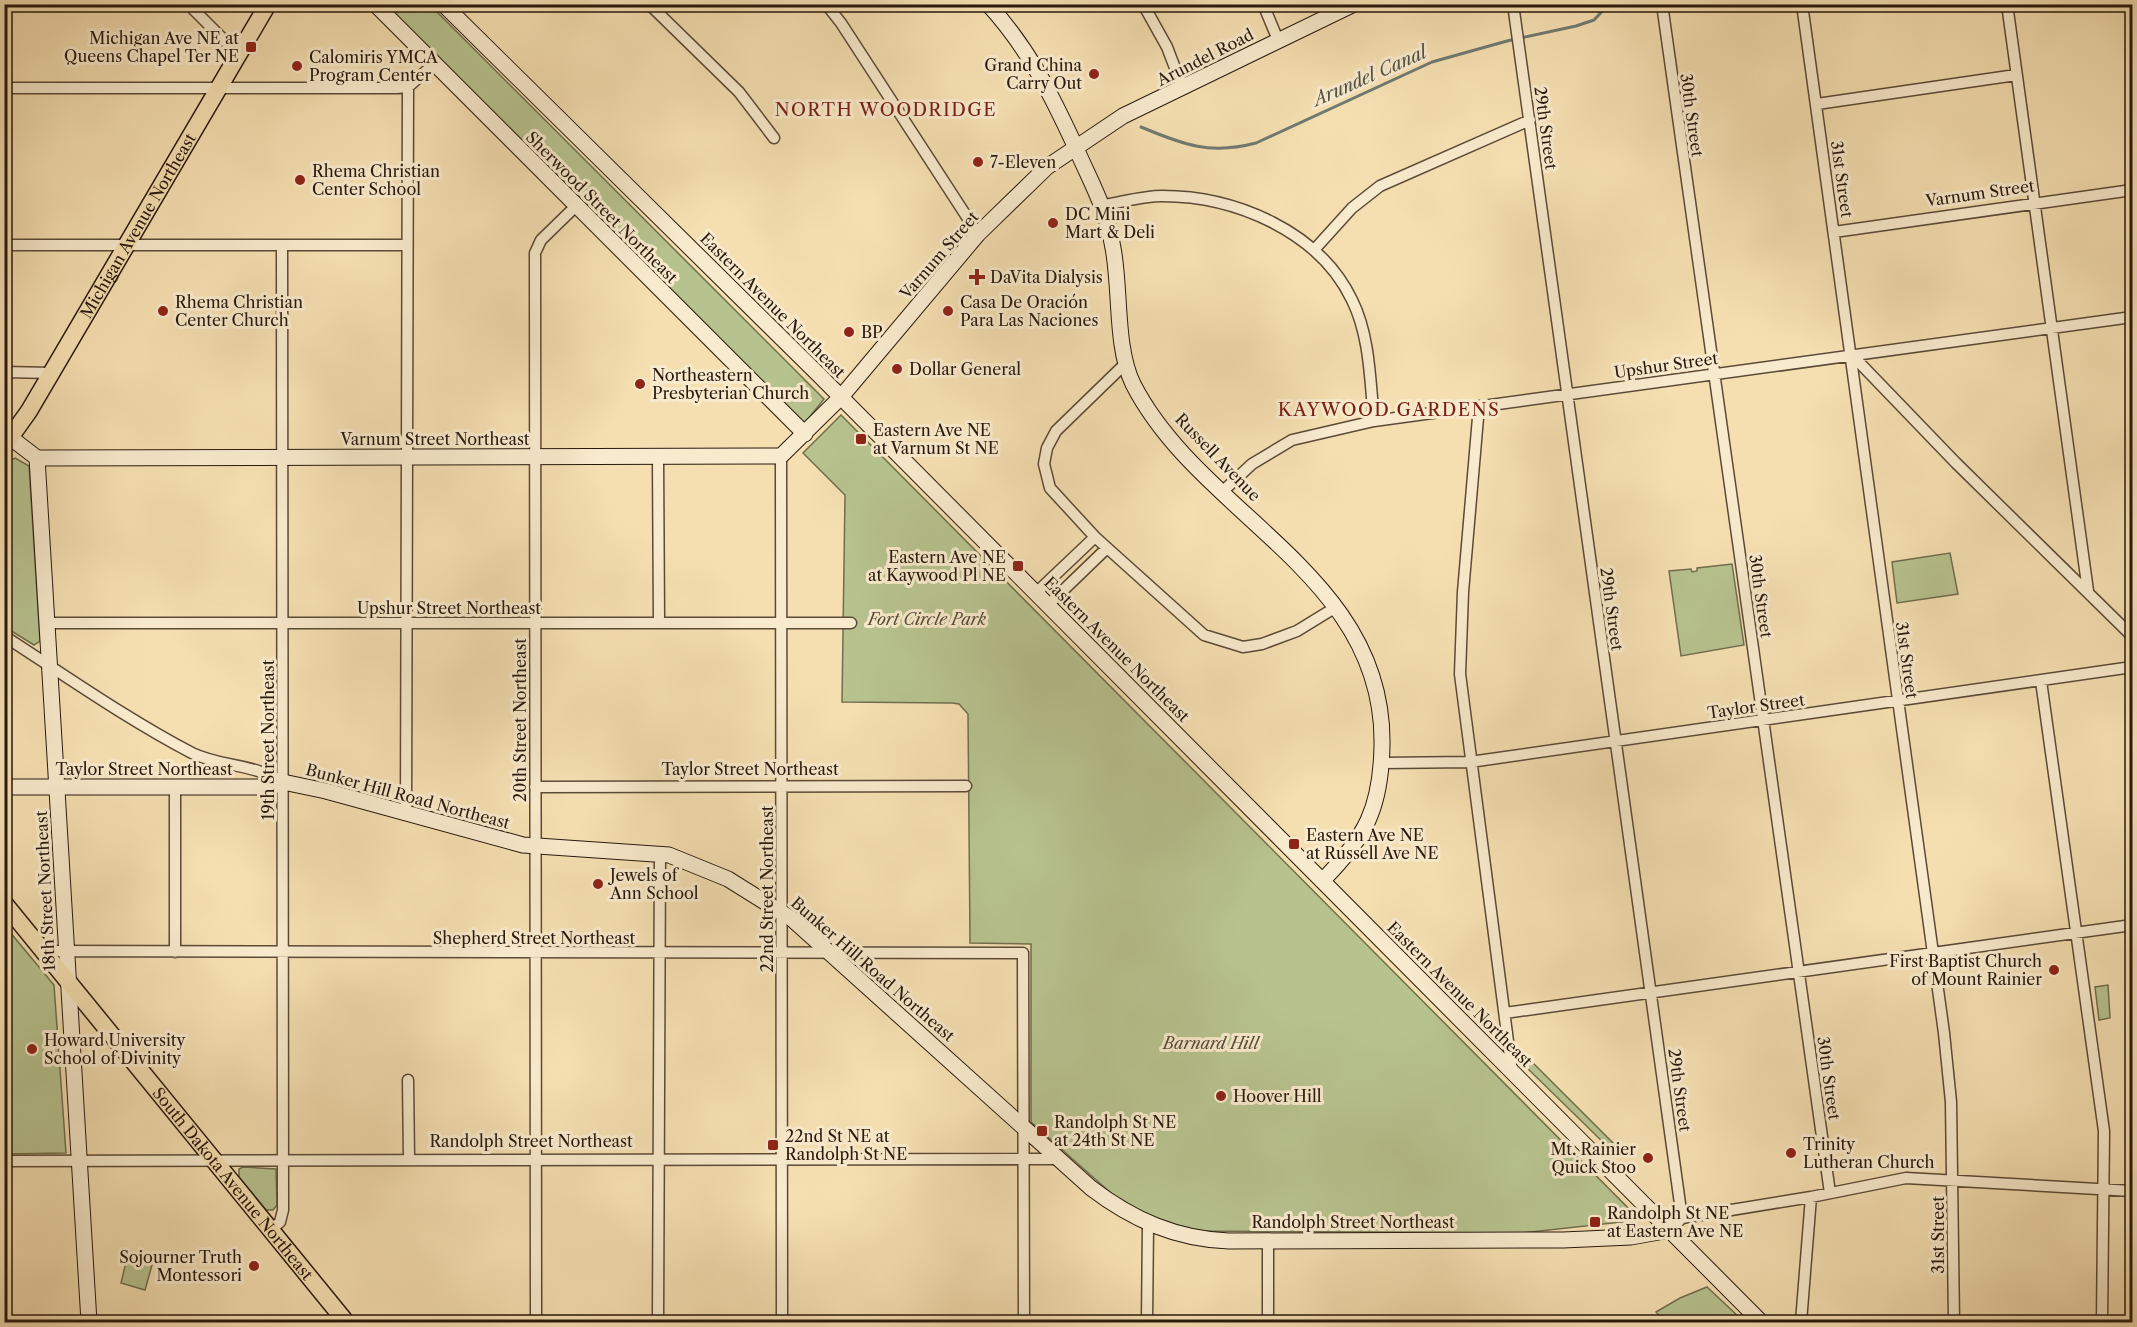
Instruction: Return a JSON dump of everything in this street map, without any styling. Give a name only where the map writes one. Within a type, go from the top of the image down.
[{"type":"main road","name":"Michigan Avenue Northeast","points":[[8,442],[52,373],[268,4]]},
{"type":"main road","name":"South Dakota Avenue Northeast","points":[[4,903],[346,1323]]},
{"type":"street","points":[[188,4],[238,54]]},
{"type":"street","name":"Sherwood Street Northeast","points":[[375,4],[805,434]]},
{"type":"street","name":"Eastern Avenue Northeast","points":[[443,4],[841,397],[1761,1323]]},
{"type":"street","points":[[649,4],[738,92],[774,138]]},
{"type":"street","points":[[826,4],[841,23],[978,234]]},
{"type":"street","name":"Russell Avenue","points":[[988,4],[1033,61],[1064,118],[1104,205],[1114,250],[1125,364],[1146,406],[1176,445],[1300,566],[1336,607],[1352,630],[1372,675],[1383,726],[1380,791],[1365,827],[1341,861],[1322,881]]},
{"type":"street","points":[[1143,4],[1167,47],[1183,89]]},
{"type":"street","points":[[1263,4],[1278,40]]},
{"type":"street","name":"Arundel Road","points":[[1076,148],[1123,117],[1354,4]]},
{"type":"street","name":"29th Street","points":[[1513,4],[1682,1218]]},
{"type":"street","name":"30th Street","points":[[1662,4],[1830,1193]]},
{"type":"street","name":"31st Street","points":[[1802,4],[1852,355],[1897,701],[1934,954],[1951,1102],[1954,1323]]},
{"type":"street","points":[[2007,4],[2088,591]]},
{"type":"street","points":[[4,88],[408,87],[434,64]]},
{"type":"street","points":[[1817,104],[2016,75]]},
{"type":"street","points":[[406,814],[408,87]]},
{"type":"street","points":[[1314,250],[1352,208],[1380,186],[1530,120]]},
{"type":"street","name":"Varnum Street","points":[[841,397],[978,234],[1047,167],[1076,148]]},
{"type":"street","name":"Varnum Street","points":[[1834,232],[2133,190]]},
{"type":"street","points":[[1104,205],[1160,196],[1208,199],[1239,207],[1274,224],[1314,250],[1337,275],[1352,300],[1360,320],[1367,355],[1374,421]]},
{"type":"street","name":"20th Street Northeast","points":[[536,1323],[535,253],[538,242],[576,206]]},
{"type":"street","points":[[4,245],[407,245]]},
{"type":"street","name":"19th Street Northeast","points":[[271,1230],[280,1222],[283,1214],[282,245]]},
{"type":"street","name":"Upshur Street","points":[[1222,492],[1252,464],[1292,440],[1374,421],[2133,317]]},
{"type":"street","points":[[1852,355],[1956,463],[2133,636]]},
{"type":"street","points":[[1125,364],[1056,431],[1047,448],[1044,464],[1050,488],[1095,537],[1204,635],[1243,647],[1262,644],[1298,631],[1336,607]]},
{"type":"street","points":[[4,372],[52,373]]},
{"type":"street","points":[[781,456],[841,397]]},
{"type":"street","points":[[1479,406],[1460,646],[1463,710],[1512,1072]]},
{"type":"street","points":[[8,442],[37,458]]},
{"type":"street","name":"Varnum Street Northeast","points":[[37,458],[781,456]]},
{"type":"street","name":"22nd Street Northeast","points":[[781,456],[782,1323]]},
{"type":"street","points":[[658,457],[659,623]]},
{"type":"street","name":"18th Street Northeast","points":[[37,458],[89,1323]]},
{"type":"street","points":[[1036,593],[1095,537]]},
{"type":"street","points":[[1048,605],[1107,548]]},
{"type":"street","name":"Upshur Street Northeast","points":[[46,623],[851,623]]},
{"type":"street","name":"Bunker Hill Road Northeast","points":[[4,636],[192,753],[271,774],[283,782],[495,839],[535,846],[660,854],[710,870],[782,912],[831,953],[1023,1129]]},
{"type":"street","name":"Taylor Street","points":[[1382,763],[1470,762],[2133,668]]},
{"type":"street","points":[[2041,681],[2104,1131],[2102,1323]]},
{"type":"street","points":[[228,764],[235,777],[230,787]]},
{"type":"street","name":"Taylor Street Northeast","points":[[4,787],[272,787],[283,782]]},
{"type":"street","name":"Taylor Street Northeast","points":[[535,787],[966,786]]},
{"type":"street","points":[[175,787],[175,952]]},
{"type":"street","points":[[658,1323],[660,854]]},
{"type":"street","points":[[1505,1013],[2133,925]]},
{"type":"street","name":"Shepherd Street Northeast","points":[[45,953],[66,951],[1023,953],[1023,1129]]},
{"type":"street","points":[[408,1080],[409,1159]]},
{"type":"street","points":[[1023,1129],[1024,1323]]},
{"type":"street","name":"Randolph Street Northeast","points":[[1023,1129],[1109,1202],[1148,1224],[1177,1234],[1206,1239],[1572,1240],[1631,1237],[1670,1230]]},
{"type":"street","name":"Randolph Street Northeast","points":[[4,1161],[1058,1159]]},
{"type":"street","points":[[1670,1230],[1682,1218],[1811,1197],[1906,1178],[2133,1191]]},
{"type":"street","points":[[1801,1323],[1811,1197]]},
{"type":"street","points":[[1147,1323],[1148,1224]]},
{"type":"street","points":[[1268,1240],[1269,1323]]},
{"type":"green space","points":[[386,5],[430,5],[824,399],[804,424]]},
{"type":"green space","name":"Barnard Hill","points":[[841,415],[1640,1220],[1522,1233],[1195,1231],[1149,1216],[1112,1194],[1031,1122],[1031,944],[970,943],[968,714],[959,704],[952,703],[842,702],[845,495],[803,453]]},
{"type":"green space","points":[[15,458],[29,466],[40,641],[34,645],[5,627],[5,463]]},
{"type":"green space","points":[[1950,553],[1958,594],[1897,603],[1892,562]]},
{"type":"green space","points":[[1732,564],[1744,645],[1681,656],[1669,571],[1691,569],[1692,572],[1697,571],[1697,568]]},
{"type":"green space","name":"Howard University School of Divinity","points":[[4,925],[54,985],[66,1153],[5,1154]]},
{"type":"green space","points":[[2108,985],[2110,1018],[2099,1020],[2095,987]]},
{"type":"green space","points":[[1519,1049],[1616,1146],[1621,1156],[1612,1151],[1523,1064]]},
{"type":"green space","points":[[243,1167],[276,1169],[277,1205],[273,1210],[266,1210],[239,1177],[239,1169]]},
{"type":"green space","points":[[127,1258],[152,1265],[145,1290],[121,1283]]},
{"type":"green space","points":[[1707,1287],[1739,1317],[1734,1322],[1665,1322],[1656,1312],[1680,1298]]},
{"type":"waterway","name":"Arundel Canal","points":[[1141,127],[1184,143],[1211,148],[1256,143],[1432,62],[1507,41],[1576,26],[1594,20],[1609,4]]},
{"type":"place","name":"Michigan Ave NE at Queens Chapel Ter NE","points":[[251,47]]},
{"type":"place","name":"Calomiris YMCA Program Center","points":[[297,66]]},
{"type":"place","name":"Grand China Carry Out","points":[[1094,74]]},
{"type":"place","name":"7-Eleven","points":[[978,162]]},
{"type":"place","name":"Rhema Christian Center School","points":[[300,180]]},
{"type":"place","name":"DC Mini Mart & Deli","points":[[1053,223]]},
{"type":"place","name":"DaVita Dialysis","points":[[977,277]]},
{"type":"place","name":"Rhema Christian Center Church","points":[[163,311]]},
{"type":"place","name":"Casa De Oración Para Las Naciones","points":[[948,311]]},
{"type":"place","name":"BP","points":[[849,332]]},
{"type":"place","name":"Dollar General","points":[[897,369]]},
{"type":"place","name":"Northeastern Presbyterian Church","points":[[640,384]]},
{"type":"place","name":"Eastern Ave NE at Varnum St NE","points":[[861,439]]},
{"type":"place","name":"Eastern Ave NE at Kaywood Pl NE","points":[[1018,566]]},
{"type":"place","name":"Eastern Ave NE at Russell Ave NE","points":[[1294,844]]},
{"type":"place","name":"Jewels of Ann School","points":[[598,884]]},
{"type":"place","name":"First Baptist Church of Mount Rainier","points":[[2054,970]]},
{"type":"place","name":"Howard University School of Divinity","points":[[32,1049]]},
{"type":"place","name":"Hoover Hill","points":[[1221,1096]]},
{"type":"place","name":"Randolph St NE at 24th St NE","points":[[1042,1131]]},
{"type":"place","name":"22nd St NE at Randolph St NE","points":[[773,1145]]},
{"type":"place","name":"Trinity Lutheran Church","points":[[1791,1153]]},
{"type":"place","name":"Mt. Rainier Quick Stoo","points":[[1648,1158]]},
{"type":"place","name":"Randolph St NE at Eastern Ave NE","points":[[1595,1222]]},
{"type":"place","name":"Sojourner Truth Montessori","points":[[254,1266]]},
{"type":"district","name":"NORTH WOODRIDGE","points":[[886,110]]},
{"type":"district","name":"KAYWOOD GARDENS","points":[[1389,410]]},
{"type":"park label","name":"Fort Circle Park","points":[[927,619]]}]
